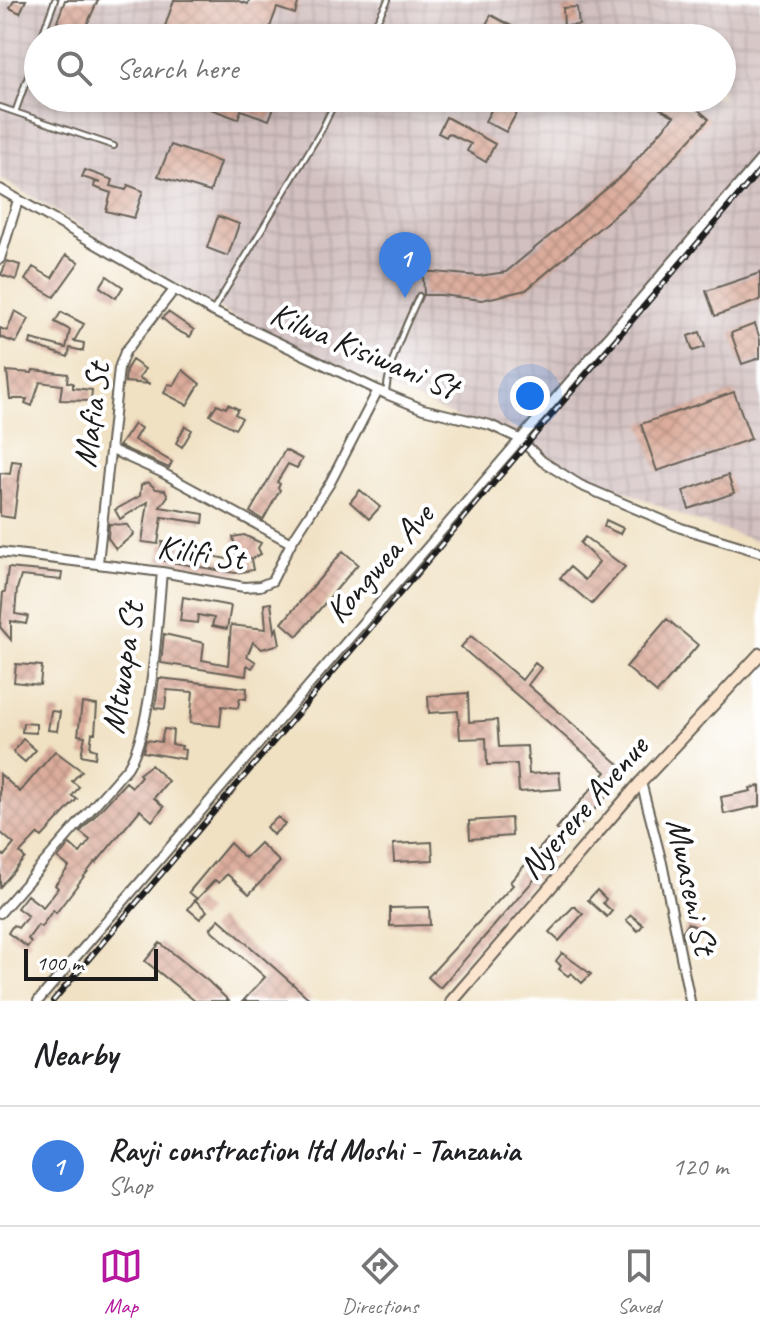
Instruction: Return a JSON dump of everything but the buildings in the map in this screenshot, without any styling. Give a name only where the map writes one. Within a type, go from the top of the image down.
[{"type":"street","name":"Kongwea Ave","points":[[38,1001],[760,160]]},
{"type":"street","name":"Kilwa Kisiwani St","points":[[0,189],[212,311],[382,392],[423,409],[490,425],[520,439],[542,461],[580,485],[681,528],[760,552]]},
{"type":"street","points":[[0,259],[18,200]]},
{"type":"street","name":"Mafia St","points":[[98,563],[119,368],[125,352],[174,290]]},
{"type":"street","name":"Kilifi St","points":[[0,552],[162,572],[244,587],[272,581],[291,543],[330,483],[382,392]]},
{"type":"street","points":[[112,450],[161,472],[291,543]]},
{"type":"street","name":"Mtwapa St","points":[[0,913],[135,756],[153,663],[162,572]]},
{"type":"street","name":"Nyerere Avenue","points":[[452,1001],[641,782],[760,654]]},
{"type":"street","name":"Mwaseni St","points":[[641,782],[662,863],[690,1001]]},
{"type":"lane","points":[[46,24],[55,0]]},
{"type":"lane","points":[[375,24],[388,0]]},
{"type":"lane","points":[[16,110],[24,87]]},
{"type":"lane","points":[[0,107],[114,146]]},
{"type":"lane","points":[[212,311],[330,112]]},
{"type":"lane","points":[[382,392],[419,296]]},
{"type":"shaded area","points":[[1,0],[760,0],[760,542],[687,518],[248,326],[0,178]]},
{"type":"railway","points":[[53,1001],[760,170]]},
{"type":"place","name":"Ravji constraction ltd Moshi - Tanzania","points":[[405,298]]}]
